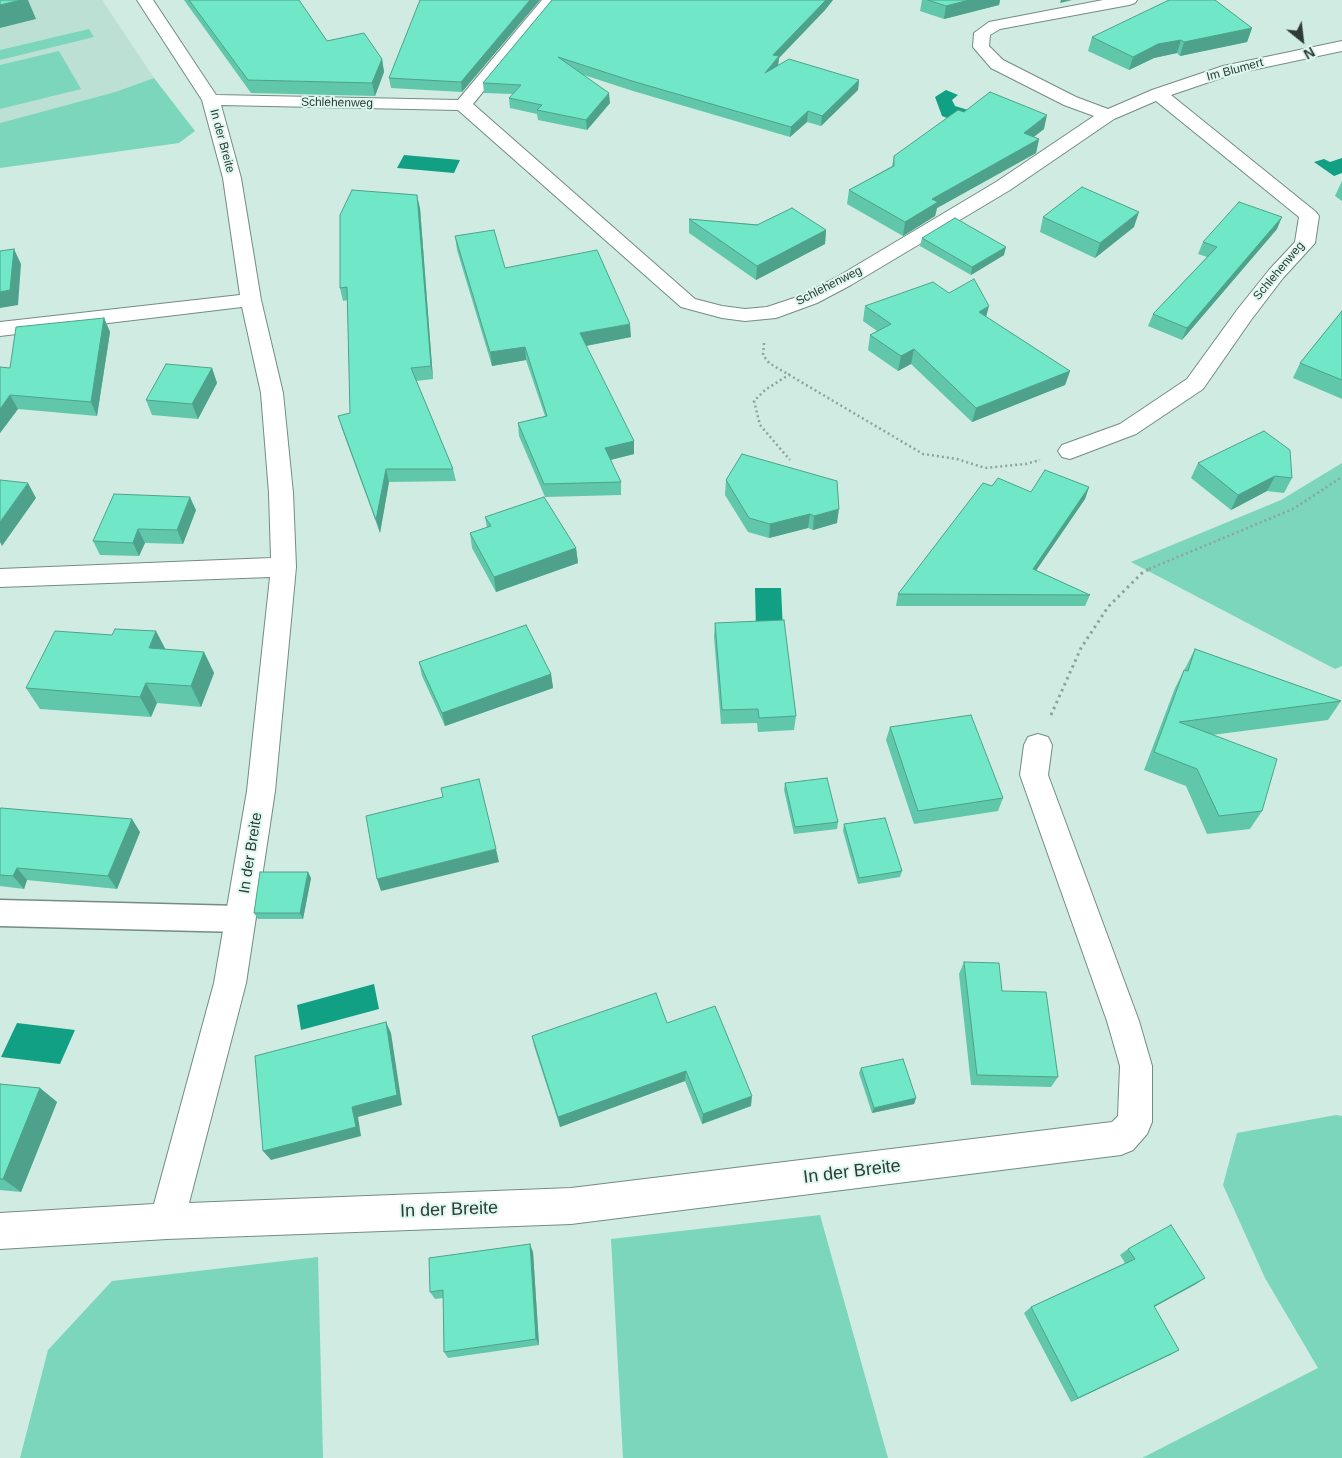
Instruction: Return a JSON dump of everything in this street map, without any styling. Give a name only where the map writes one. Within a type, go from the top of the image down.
[{"type":"street","name":"In der Breite","points":[[145,0],[212,100],[232,178],[251,300],[272,392],[281,493],[284,567],[260,790],[230,983],[167,1220]]},
{"type":"street","points":[[463,105],[550,0]]},
{"type":"street","points":[[1108,115],[1070,101],[996,64],[981,47],[982,33],[995,25],[1129,0]]},
{"type":"street","name":"Im Blumert","points":[[1158,94],[1229,70],[1342,46]]},
{"type":"street","name":"Schlehenweg","points":[[212,100],[463,105],[688,303],[722,312],[745,315],[769,313],[810,299],[844,281],[1003,186],[1108,115],[1158,94],[1309,216],[1306,243],[1276,274],[1195,384],[1128,429],[1070,451]]},
{"type":"street","points":[[0,330],[251,300]]},
{"type":"street","points":[[0,578],[284,567]]},
{"type":"street","name":"In der Breite","points":[[0,1231],[167,1220],[571,1206],[1121,1138],[1135,1122],[1136,1066],[1123,1022],[1034,775],[1038,745]]},
{"type":"lane","points":[[0,913],[240,919]]},
{"type":"path","points":[[769,313],[763,355],[769,363],[923,454],[957,459],[985,468],[1026,464],[1070,451]]},
{"type":"path","points":[[790,374],[765,390],[754,401],[760,425],[790,460]]},
{"type":"path","points":[[1038,745],[1081,648],[1108,607],[1143,572],[1293,509],[1342,476]]},
{"type":"shaded area","points":[[0,0],[102,0],[154,78],[115,92],[0,123]]},
{"type":"shaded area","points":[[89,29],[94,37],[0,60],[0,50]]},
{"type":"shaded area","points":[[59,51],[81,89],[0,109],[0,65]]},
{"type":"shaded area","points":[[154,78],[195,131],[179,143],[0,168],[0,123],[115,92]]},
{"type":"shaded area","points":[[946,90],[958,95],[952,100],[955,106],[968,110],[952,120],[942,116],[935,97]]},
{"type":"shaded area","points":[[404,155],[460,160],[454,173],[397,168]]},
{"type":"shaded area","points":[[1342,158],[1342,173],[1334,176],[1314,162],[1324,159],[1330,162]]},
{"type":"shaded area","points":[[1342,463],[1342,666],[1335,669],[1131,562],[1281,500]]},
{"type":"shaded area","points":[[755,588],[781,588],[783,631],[756,631]]},
{"type":"shaded area","points":[[374,984],[379,1009],[301,1030],[297,1005]]},
{"type":"shaded area","points":[[17,1023],[75,1030],[60,1064],[1,1057]]},
{"type":"shaded area","points":[[1336,1115],[1342,1116],[1342,1458],[1142,1458],[1318,1368],[1265,1278],[1223,1185],[1237,1133]]},
{"type":"shaded area","points":[[820,1215],[888,1458],[623,1458],[611,1239]]},
{"type":"shaded area","points":[[318,1257],[323,1458],[20,1458],[48,1350],[112,1281]]},
{"type":"building","points":[[0,0],[21,0],[0,5]]},
{"type":"building","points":[[189,0],[299,0],[327,41],[364,33],[382,59],[372,83],[248,80]]},
{"type":"building","points":[[420,0],[530,0],[461,82],[389,78]]},
{"type":"building","points":[[552,0],[826,0],[773,55],[779,56],[765,73],[789,59],[859,80],[822,116],[808,111],[791,127],[632,81],[558,57],[609,93],[586,120],[537,110],[542,105],[509,98],[521,85],[483,83]]},
{"type":"building","points":[[928,0],[969,0],[946,6]]},
{"type":"building","points":[[1169,0],[1215,0],[1252,28],[1184,42],[1181,40],[1158,44],[1133,57],[1092,37]]},
{"type":"building","points":[[990,92],[1047,115],[1024,133],[1039,139],[932,199],[938,202],[905,222],[849,190],[894,166],[894,156],[958,110],[964,112]]},
{"type":"building","points":[[1082,187],[1139,212],[1100,243],[1043,217]]},
{"type":"building","points":[[352,190],[417,195],[431,366],[411,368],[453,469],[386,469],[376,520],[338,416],[350,413],[347,287],[340,288],[340,215]]},
{"type":"building","points":[[1239,202],[1282,217],[1187,328],[1153,314],[1217,247],[1203,242]]},
{"type":"building","points":[[792,208],[826,230],[757,266],[689,219],[757,225]]},
{"type":"building","points":[[955,218],[1006,247],[972,267],[922,238]]},
{"type":"building","points":[[494,230],[505,268],[597,250],[630,324],[580,333],[634,441],[605,448],[621,482],[544,484],[518,423],[547,416],[525,347],[490,352],[455,236]]},
{"type":"building","points":[[14,249],[10,290],[0,292],[0,251]]},
{"type":"building","points":[[974,279],[989,306],[979,312],[1070,371],[976,408],[914,349],[901,356],[870,335],[891,324],[865,306],[933,282],[949,293]]},
{"type":"building","points":[[1342,311],[1342,380],[1300,363]]},
{"type":"building","points":[[104,318],[91,402],[10,395],[0,409],[0,367],[10,368],[16,327]]},
{"type":"building","points":[[166,364],[212,368],[192,404],[146,400]]},
{"type":"building","points":[[1264,431],[1290,450],[1292,478],[1275,476],[1238,495],[1198,463]]},
{"type":"building","points":[[742,454],[837,481],[839,509],[814,516],[810,514],[770,524],[749,518],[726,480]]},
{"type":"building","points":[[1045,470],[1089,487],[1033,569],[1090,595],[898,594],[983,483],[992,486],[998,478],[1031,492]]},
{"type":"building","points":[[0,480],[28,483],[0,522]]},
{"type":"building","points":[[114,494],[190,497],[177,530],[138,529],[133,543],[93,541]]},
{"type":"building","points":[[544,497],[576,548],[494,577],[470,533],[491,526],[485,517]]},
{"type":"building","points":[[784,620],[796,716],[759,718],[758,709],[722,710],[715,623]]},
{"type":"building","points":[[526,625],[551,674],[442,713],[419,662]]},
{"type":"building","points":[[115,629],[156,631],[149,648],[204,652],[191,686],[146,683],[140,697],[26,688],[55,631],[112,635]]},
{"type":"building","points":[[1195,649],[1341,701],[1179,722],[1277,759],[1262,811],[1219,816],[1197,769],[1154,752],[1184,670],[1188,671]]},
{"type":"building","points":[[971,715],[1003,798],[918,811],[890,727]]},
{"type":"building","points":[[827,778],[838,822],[795,827],[785,783]]},
{"type":"building","points":[[479,779],[496,849],[377,879],[366,816],[443,797],[441,788]]},
{"type":"building","points":[[1,808],[132,819],[108,876],[17,868],[13,876],[0,875]]},
{"type":"building","points":[[885,818],[902,871],[859,878],[844,824]]},
{"type":"building","points":[[260,872],[308,872],[300,913],[254,913]]},
{"type":"building","points":[[964,962],[999,963],[1002,991],[1046,992],[1058,1077],[977,1075]]},
{"type":"building","points":[[656,993],[667,1023],[715,1006],[752,1096],[703,1114],[686,1071],[558,1117],[532,1036]]},
{"type":"building","points":[[386,1022],[397,1095],[352,1107],[356,1127],[263,1151],[255,1056]]},
{"type":"building","points":[[903,1059],[916,1098],[874,1108],[861,1068]]},
{"type":"building","points":[[0,1084],[40,1088],[3,1179],[0,1179]]},
{"type":"building","points":[[1171,1225],[1205,1278],[1154,1306],[1179,1350],[1078,1398],[1031,1307],[1135,1259],[1128,1249]]},
{"type":"building","points":[[530,1244],[536,1339],[444,1352],[443,1290],[430,1292],[429,1258]]}]
